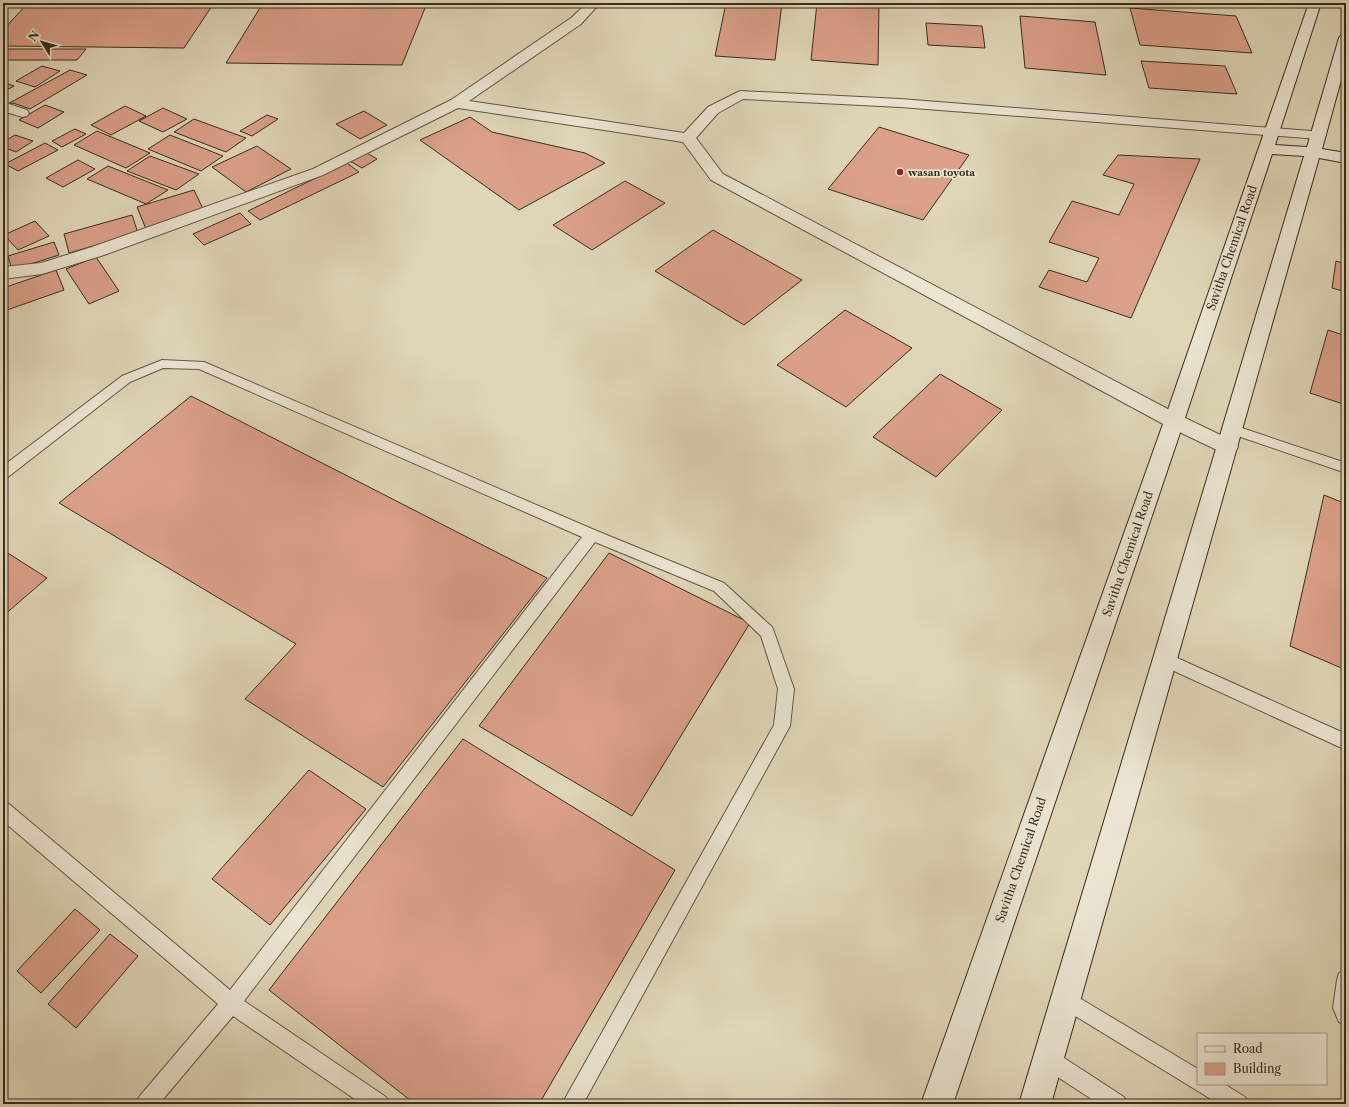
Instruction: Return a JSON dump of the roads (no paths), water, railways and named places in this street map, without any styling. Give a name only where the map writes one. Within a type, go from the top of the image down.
[{"type":"main road","points":[[3,273],[42,268],[98,251],[318,172],[456,103],[576,21],[594,3]]},
{"type":"main road","name":"Savitha Chemical Road","points":[[937,1104],[1174,421],[1315,3]]},
{"type":"main road","points":[[1035,1104],[1231,439],[1346,38]]},
{"type":"main road","points":[[688,138],[713,110],[740,95],[900,103],[1316,144],[1346,158]]},
{"type":"main road","points":[[456,103],[688,138],[717,177],[1174,421],[1231,439]]},
{"type":"main road","points":[[3,106],[22,113]]},
{"type":"lane","points":[[3,473],[126,379],[162,364],[200,365],[592,534],[719,587],[767,632],[786,689],[782,726],[572,1104]]},
{"type":"lane","points":[[1231,439],[1346,468]]},
{"type":"lane","points":[[146,1104],[231,1003],[592,534]]},
{"type":"lane","points":[[1166,660],[1346,742]]},
{"type":"lane","points":[[3,810],[231,1003],[379,1104]]},
{"type":"lane","points":[[1346,980],[1342,1008],[1346,1015]]},
{"type":"lane","points":[[1066,999],[1197,1079]]},
{"type":"lane","points":[[1048,1059],[1117,1104]]},
{"type":"lane","points":[[1207,1085],[1238,1104]]},
{"type":"place","name":"wasan toyota","points":[[900,172]]}]
